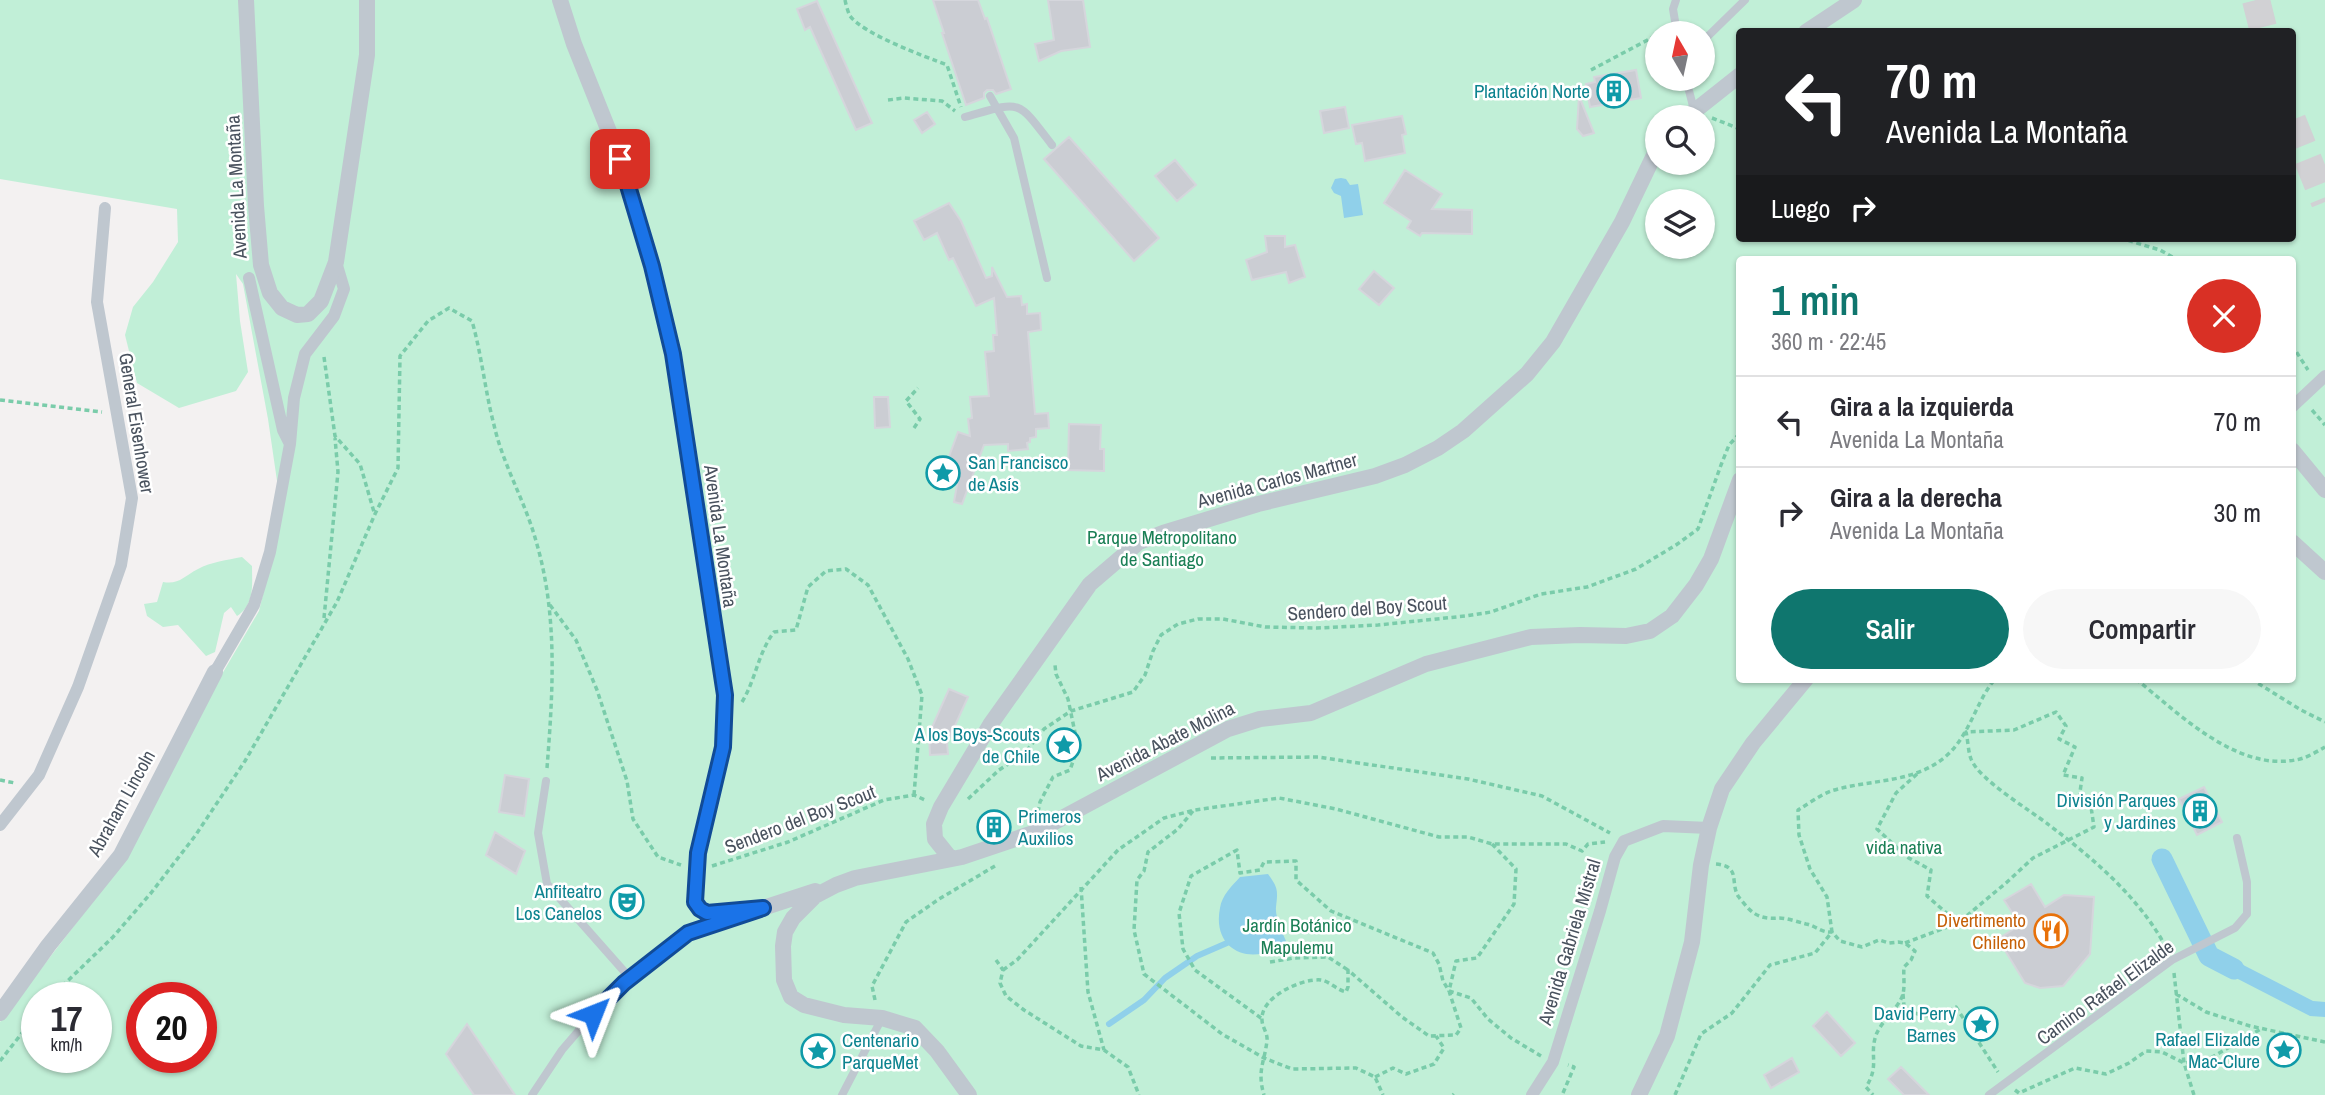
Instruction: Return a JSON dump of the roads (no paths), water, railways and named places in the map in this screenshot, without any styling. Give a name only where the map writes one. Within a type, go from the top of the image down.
[{"type":"street","name":"Avenida La Montaña","points":[[246,0],[256,206],[264,279],[270,293],[282,308],[297,315],[308,313],[321,301],[335,262],[367,55],[367,0]]},
{"type":"street","name":"Avenida La Montaña","points":[[560,0],[574,44],[620,159],[652,266],[673,354],[725,695],[723,747],[698,853],[695,902],[707,913],[763,908],[836,884]]},
{"type":"street","points":[[1812,28],[1854,0]]},
{"type":"street","points":[[1702,105],[1736,78]]},
{"type":"street","name":"Avenida Carlos Martner","points":[[951,859],[935,839],[934,824],[941,807],[990,725],[1090,584],[1139,542],[1246,508],[1375,476],[1405,465],[1463,431],[1527,374],[1553,342],[1622,222],[1645,174]]},
{"type":"street","name":"General Eisenhower","points":[[0,825],[39,775],[78,687],[121,565],[132,498],[97,302],[105,208]]},
{"type":"street","points":[[215,672],[254,605],[270,552],[290,444],[294,398],[305,354],[334,316],[344,289],[335,262]]},
{"type":"street","points":[[249,278],[283,430],[290,444]]},
{"type":"street","points":[[2297,403],[2321,380]]},
{"type":"street","points":[[2296,455],[2325,490]]},
{"type":"street","name":"Avenida Abate Molina","points":[[836,884],[951,859],[1036,832],[1228,729],[1259,719],[1311,713],[1426,664],[1531,637],[1626,636],[1650,631],[1672,616],[1696,585],[1711,559],[1736,491]]},
{"type":"street","points":[[2296,546],[2325,572]]},
{"type":"street","name":"Abraham Lincoln","points":[[0,1013],[48,946],[121,855],[215,672]]},
{"type":"street","points":[[1640,1095],[1667,1036],[1692,942],[1701,865],[1709,828],[1722,789],[1753,743],[1803,683]]},
{"type":"street","name":"Avenida Gabriela Mistral","points":[[1532,1095],[1553,1062],[1615,857],[1624,841],[1663,826],[1709,828]]},
{"type":"street","points":[[836,884],[804,905],[785,932],[784,980],[791,997],[804,1006],[844,1015],[879,1011],[915,1028],[937,1051],[969,1095]]},
{"type":"lane","points":[[1674,21],[1672,9],[1676,0]]},
{"type":"lane","points":[[1715,29],[1745,0]]},
{"type":"lane","points":[[990,96],[1014,138],[1047,278]]},
{"type":"lane","points":[[965,117],[1014,105],[1025,110],[1052,145]]},
{"type":"lane","points":[[545,780],[538,833],[547,884],[630,978]]},
{"type":"lane","name":"Camino Rafael Elizalde","points":[[1989,1095],[2172,960],[2235,928],[2247,914],[2247,882],[2237,838]]},
{"type":"lane","points":[[532,1095],[576,1033],[630,978],[688,933],[763,908]]},
{"type":"lane","points":[[842,1095],[879,1011]]},
{"type":"water","points":[[1335,179],[1346,179],[1350,185],[1358,184],[1363,215],[1344,218],[1341,196],[1331,188]]},
{"type":"water","points":[[1268,874],[1276,889],[1276,911],[1286,941],[1262,954],[1238,951],[1222,936],[1219,923],[1221,903],[1240,877]]},
{"type":"water","points":[[2216,951],[2313,1001],[2325,1002],[2325,1017],[2310,1016],[2203,961]]},
{"type":"waterway","points":[[2162,859],[2209,956],[2234,969]]},
{"type":"waterway","points":[[1109,1024],[1144,1000],[1165,978],[1197,956],[1227,943]]},
{"type":"tunnel","points":[[2256,0],[2263,28]]},
{"type":"tunnel","points":[[2296,130],[2325,202]]},
{"type":"place","name":"Plantación Norte","points":[[1614,91]]},
{"type":"place","name":"San Francisco de Asís","points":[[943,473]]},
{"type":"place","name":"A los Boys-Scouts de Chile","points":[[1064,745]]},
{"type":"place","name":"División Parques y Jardines","points":[[2200,811]]},
{"type":"place","name":"Primeros Auxilios","points":[[994,827]]},
{"type":"place","name":"Anfiteatro Los Canelos","points":[[627,902]]},
{"type":"place","name":"Divertimento Chileno","points":[[2051,931]]},
{"type":"place","name":"David Perry Barnes","points":[[1981,1024]]},
{"type":"place","name":"Rafael Elizalde Mac-Clure","points":[[2284,1050]]},
{"type":"place","name":"Centenario ParqueMet","points":[[818,1051]]},
{"type":"park label","name":"Parque Metropolitano de Santiago","points":[[1162,548]]},
{"type":"park label","name":"vida nativa","points":[[1904,847]]},
{"type":"park label","name":"Jardín Botánico Mapulemu","points":[[1297,936]]}]
